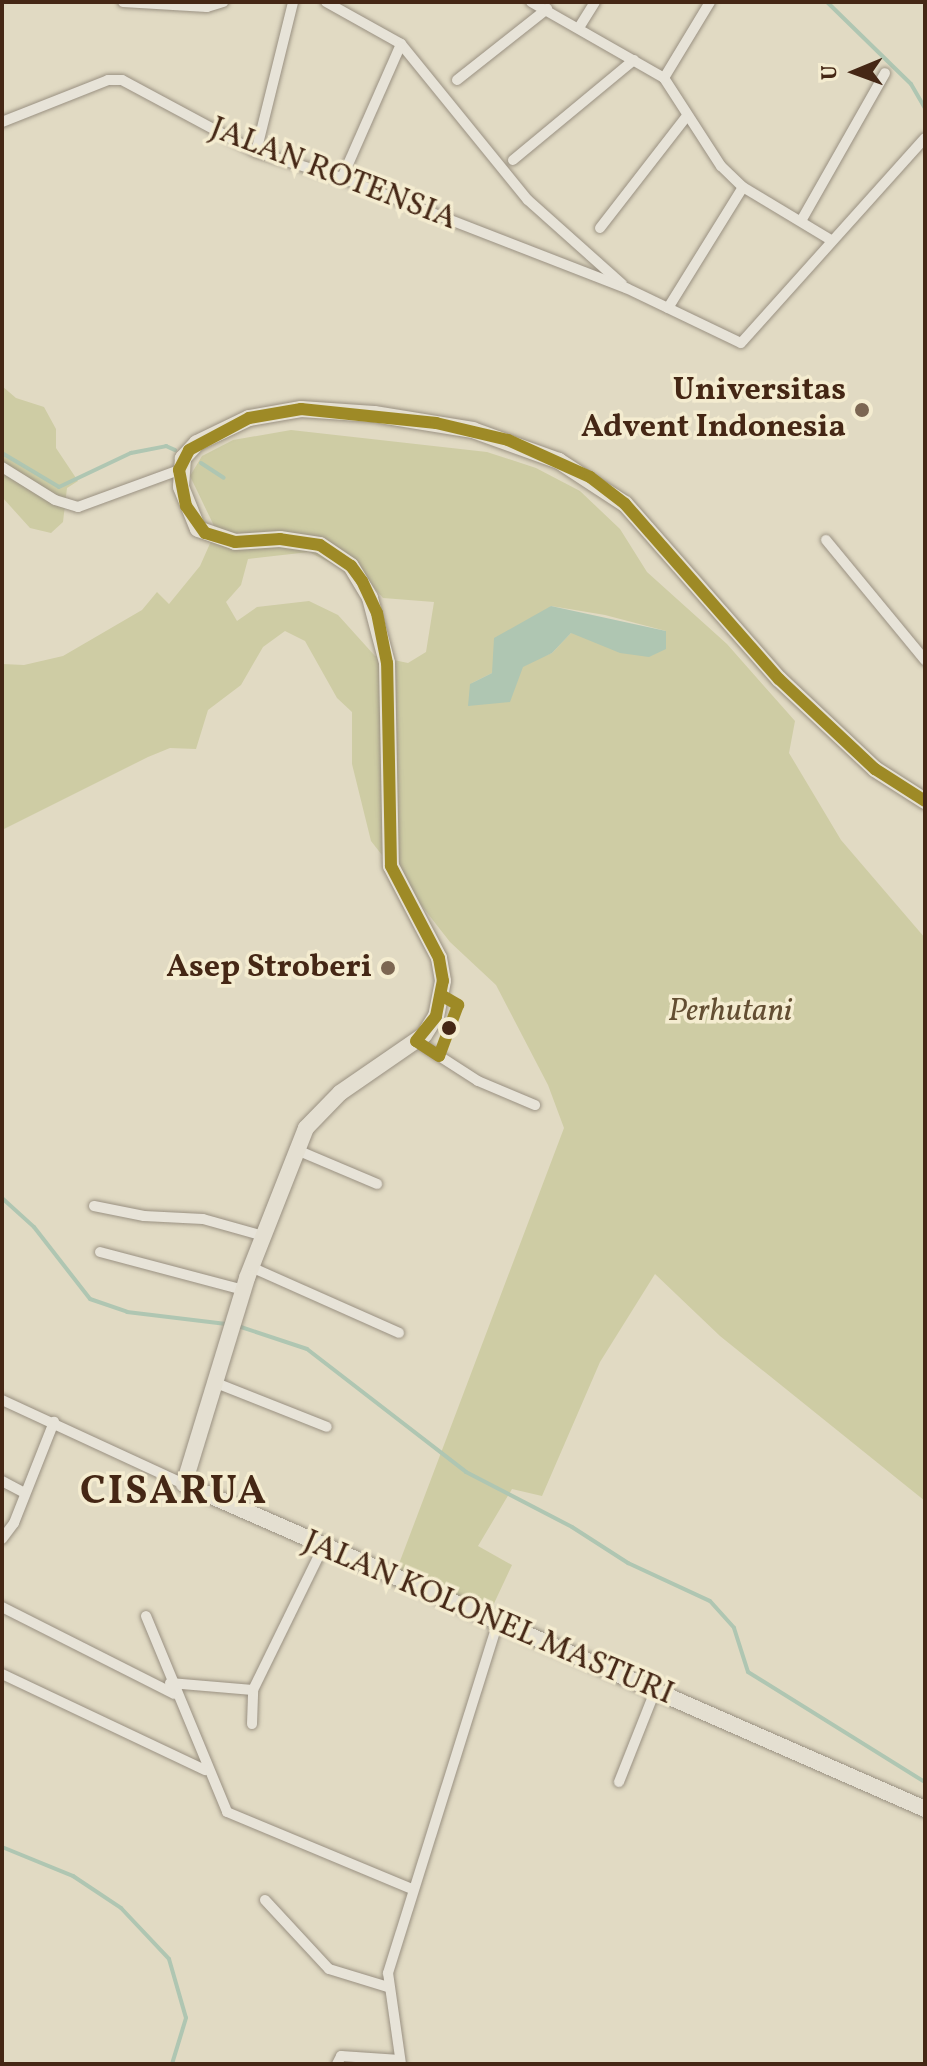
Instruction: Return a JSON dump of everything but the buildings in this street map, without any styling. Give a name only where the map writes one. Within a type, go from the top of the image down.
[{"type":"main road","points":[[184,1484],[251,1267],[297,1150],[321,1109],[416,1041],[436,1016],[443,981],[439,958],[391,866],[387,674],[377,613],[351,566],[320,545],[280,539],[235,542],[198,529],[186,506],[179,470],[189,450],[206,438],[262,413],[301,409],[374,414],[473,430],[559,461],[625,504],[779,679],[875,769],[925,801]]},
{"type":"main road","name":"JALAN KOLONEL MASTURI","points":[[184,1484],[925,1809]]},
{"type":"street","points":[[123,2],[207,7],[223,2]]},
{"type":"street","points":[[256,152],[293,2]]},
{"type":"street","points":[[326,2],[401,44],[528,200],[626,288],[730,341],[748,341],[831,240],[925,138]]},
{"type":"street","points":[[531,2],[580,26],[664,78],[686,117],[743,187],[831,240]]},
{"type":"street","points":[[580,26],[595,2]]},
{"type":"street","points":[[664,78],[710,2]]},
{"type":"street","points":[[457,80],[547,9]]},
{"type":"street","points":[[342,178],[401,44]]},
{"type":"street","points":[[513,160],[634,60]]},
{"type":"street","points":[[801,221],[885,73]]},
{"type":"street","name":"JALAN ROTENSIA","points":[[2,122],[118,79],[256,152],[342,178],[626,288]]},
{"type":"street","points":[[600,228],[686,117]]},
{"type":"street","points":[[668,308],[743,187]]},
{"type":"street","points":[[2,467],[55,500],[78,507],[179,470]]},
{"type":"street","points":[[826,540],[925,660]]},
{"type":"street","points":[[416,1041],[501,1093],[514,1092],[535,1105]]},
{"type":"street","points":[[297,1150],[377,1184]]},
{"type":"street","points":[[94,1206],[144,1216],[203,1219],[264,1236]]},
{"type":"street","points":[[100,1252],[244,1290]]},
{"type":"street","points":[[251,1267],[399,1333]]},
{"type":"street","points":[[216,1383],[327,1427]]},
{"type":"street","points":[[2,1400],[184,1484]]},
{"type":"street","points":[[3,1542],[54,1422]]},
{"type":"street","points":[[2,1481],[25,1493]]},
{"type":"street","points":[[252,1724],[253,1690],[323,1547]]},
{"type":"street","points":[[2,1607],[172,1688],[253,1690]]},
{"type":"street","points":[[146,1616],[218,1800],[236,1819],[412,1889]]},
{"type":"street","points":[[337,2064],[341,2056],[401,2062],[388,1987],[412,1889],[498,1622]]},
{"type":"street","points":[[2,1674],[205,1770]]},
{"type":"street","points":[[619,1782],[655,1691]]},
{"type":"street","points":[[265,1900],[329,1969],[388,1987]]},
{"type":"green space","points":[[2,386],[16,398],[44,407],[56,429],[56,448],[78,481],[67,488],[63,522],[51,533],[30,528],[2,497]]},
{"type":"green space","name":"Perhutani","points":[[291,430],[487,452],[536,468],[580,491],[620,529],[647,572],[727,644],[795,721],[789,753],[841,840],[925,938],[925,1501],[720,1336],[655,1274],[600,1362],[542,1496],[512,1489],[478,1546],[512,1565],[490,1612],[397,1569],[564,1128],[548,1085],[496,985],[450,942],[371,841],[352,764],[352,712],[337,698],[305,641],[285,631],[263,647],[241,685],[208,710],[196,749],[170,748],[148,757],[2,830],[2,664],[24,665],[63,656],[142,610],[157,592],[169,604],[200,566],[216,530],[190,476],[202,456],[233,440]],"holes":[[[309,552],[370,583],[383,598],[434,602],[426,652],[408,663],[375,656],[338,615],[309,601],[257,607],[237,621],[226,602],[241,585],[248,559]],[[551,606],[605,615],[666,631],[571,633],[552,653],[470,684],[492,673]]]},
{"type":"shaded area","points":[[551,606],[666,631],[666,649],[649,657],[620,653],[571,633],[552,653],[523,667],[510,702],[468,706],[470,684],[492,673],[494,638]]},
{"type":"waterway","points":[[827,2],[911,84],[925,108]]},
{"type":"waterway","points":[[2,453],[59,487],[131,453],[166,446],[175,450]]},
{"type":"waterway","points":[[201,463],[224,478]]},
{"type":"waterway","points":[[2,1198],[34,1227],[90,1299],[127,1312],[226,1324]]},
{"type":"waterway","points":[[235,1325],[307,1349],[466,1472],[572,1527],[628,1563],[710,1601],[734,1628],[748,1672],[925,1782]]},
{"type":"waterway","points":[[2,1847],[73,1876],[121,1908],[169,1959],[186,2018],[172,2064]]},
{"type":"transit line","points":[[441,995],[458,1005],[439,1056],[416,1041],[436,1016],[443,981],[439,958],[391,866],[387,663],[377,613],[362,581],[351,566],[320,545],[280,539],[235,542],[205,533],[186,506],[179,470],[189,450],[249,418],[301,409],[436,423],[508,440],[590,477],[625,504],[779,679],[875,769],[925,801]]},
{"type":"place","name":"Universitas Advent Indonesia","points":[[862,410]]},
{"type":"place","name":"Asep Stroberi","points":[[388,968]]},
{"type":"district","name":"CISARUA","points":[[174,1493]]}]
